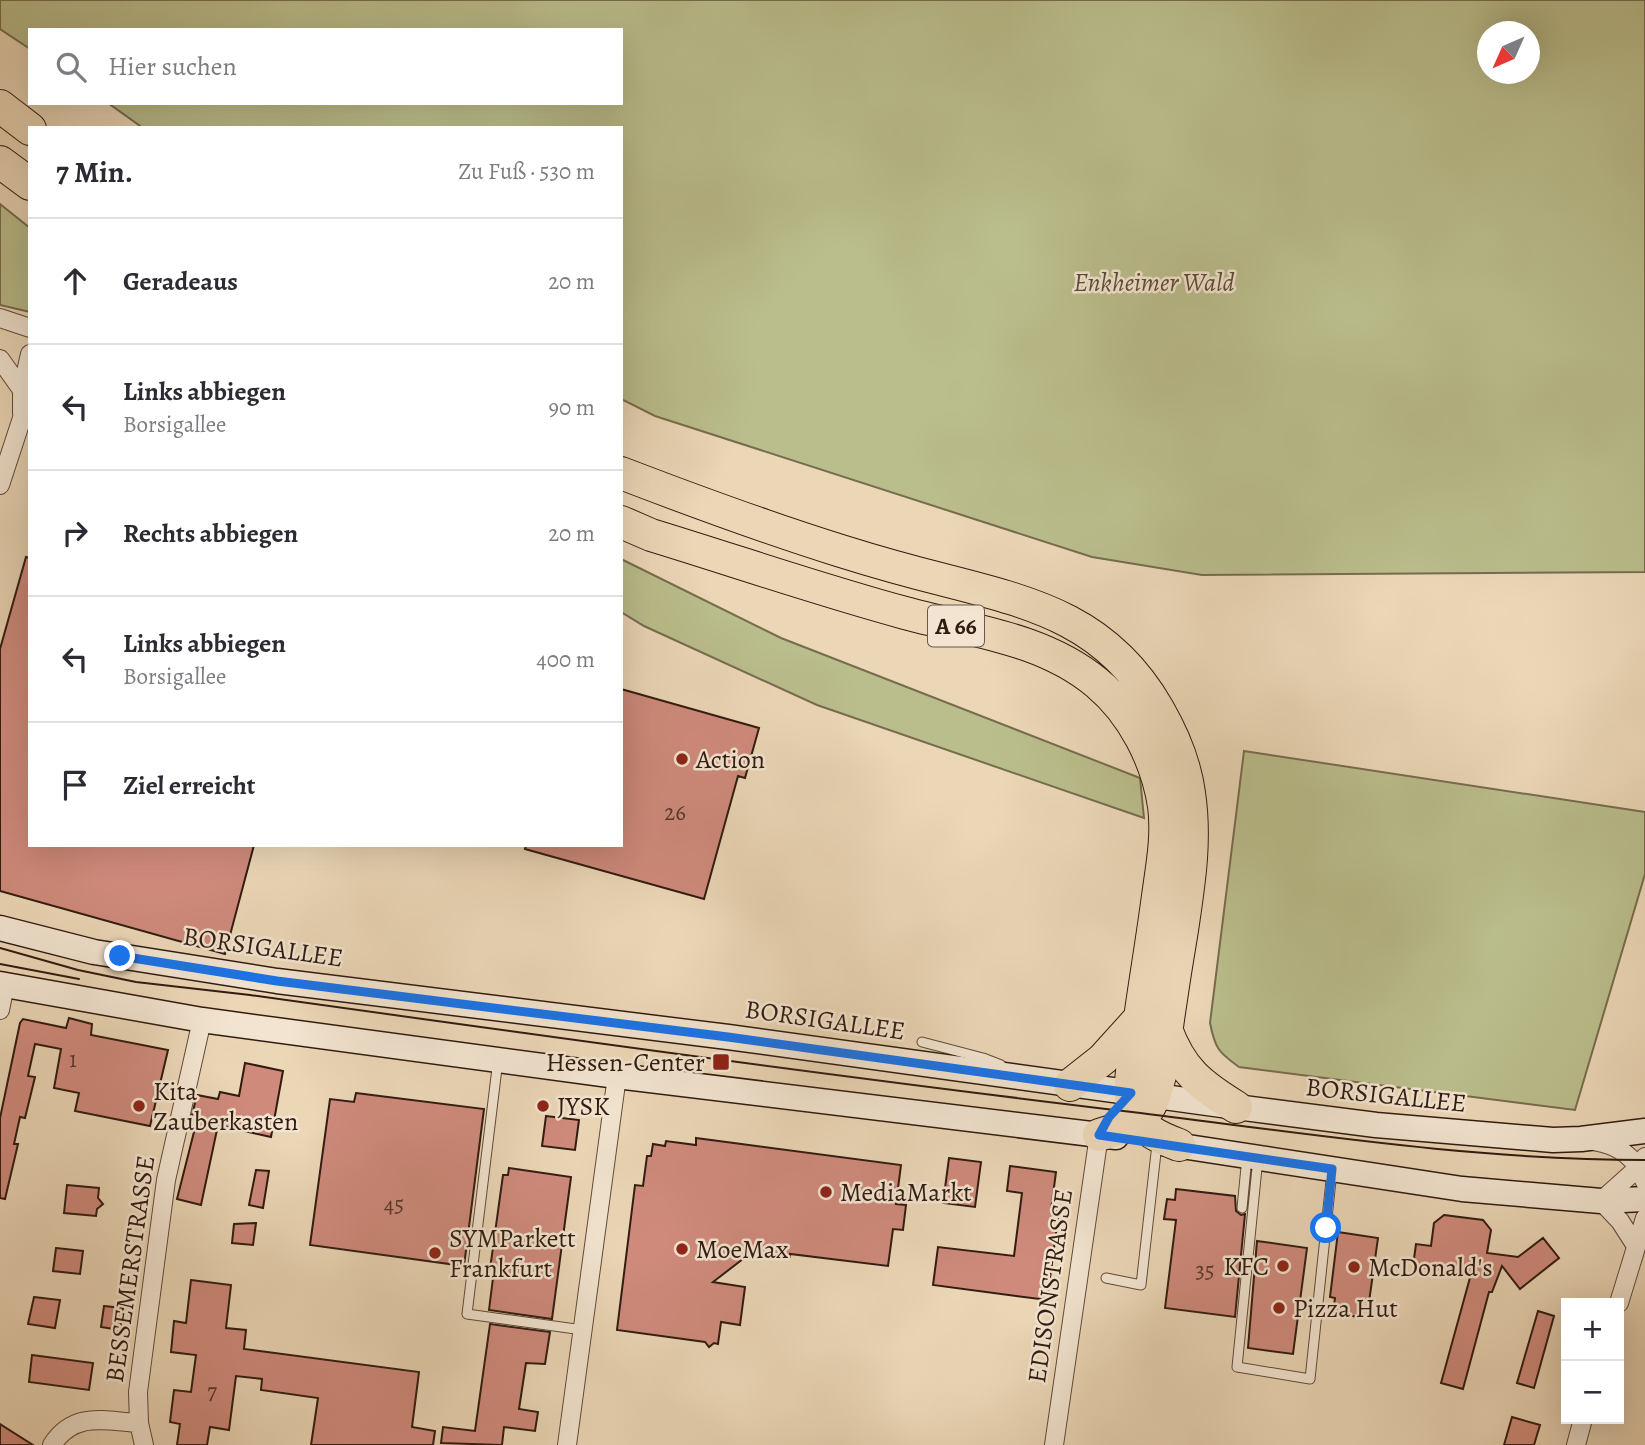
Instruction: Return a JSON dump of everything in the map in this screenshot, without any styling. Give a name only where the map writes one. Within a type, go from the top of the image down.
[{"type":"highway","points":[[0,106],[28,127]]},
{"type":"highway","points":[[0,162],[28,183]]},
{"type":"highway","name":"A 66","points":[[623,474],[711,508],[840,551],[1038,606],[1074,623],[1104,645],[1134,673],[1169,727],[1182,759],[1189,792],[1193,854],[1153,1024]]},
{"type":"highway","name":"A 66","points":[[623,523],[651,535],[903,612],[1012,639],[1057,656],[1098,684],[1126,715],[1151,759],[1164,808],[1165,845],[1153,1024],[1152,1120]]},
{"type":"highway","points":[[1070,1085],[1114,1049],[1153,1024],[1196,1080],[1236,1107]]},
{"type":"highway","points":[[1099,1135],[1152,1120]]},
{"type":"main road","name":"BORSIGALLEE","points":[[0,928],[73,947],[277,981],[728,1037],[1070,1085],[1152,1120],[1253,1157],[1462,1189],[1601,1201],[1645,1199]]},
{"type":"main road","points":[[3,984],[202,1020],[617,1076],[1099,1135]]},
{"type":"main road","name":"BORSIGALLEE","points":[[1152,1120],[1236,1107],[1376,1125],[1520,1138],[1581,1139],[1645,1131]]},
{"type":"street","points":[[0,318],[28,326]]},
{"type":"street","points":[[0,359],[25,403]]},
{"type":"street","points":[[0,485],[25,403],[28,374]]},
{"type":"street","points":[[0,919],[73,947]]},
{"type":"street","points":[[0,1010],[3,984]]},
{"type":"street","name":"BESSEMERSTRASSE","points":[[144,1445],[139,1423],[138,1392],[166,1180],[202,1020]]},
{"type":"street","points":[[567,1445],[617,1076]]},
{"type":"street","name":"EDISONSTRASSE","points":[[1054,1445],[1099,1135]]},
{"type":"street","points":[[1581,1139],[1613,1146],[1643,1169],[1601,1201],[1620,1221],[1636,1246]]},
{"type":"street","points":[[1620,1298],[1645,1218]]},
{"type":"street","points":[[52,1445],[62,1432],[80,1421],[139,1423]]},
{"type":"street","points":[[1576,1445],[1582,1424]]},
{"type":"lane","points":[[922,1042],[983,1058],[1028,1078]]},
{"type":"lane","points":[[498,1059],[467,1314],[583,1330]]},
{"type":"lane","points":[[1106,1278],[1141,1285],[1152,1120]]},
{"type":"lane","points":[[1253,1157],[1237,1367],[1310,1379],[1332,1169]]},
{"type":"lane","points":[[1242,1208],[1253,1157]]},
{"type":"green space","name":"Enkheimer Wald","points":[[0,0],[1645,0],[1645,572],[1202,575],[1092,557],[655,416],[623,400],[623,126],[140,126],[111,105],[623,105],[623,28],[28,28],[28,48],[0,29]]},
{"type":"green space","points":[[0,204],[28,226],[28,312],[0,305]]},
{"type":"green space","points":[[623,560],[781,638],[1140,778],[1144,818],[817,705],[644,626],[623,613]]},
{"type":"green space","points":[[1244,751],[1645,812],[1645,874],[1575,1110],[1239,1067],[1222,1053],[1216,1044],[1210,1023]]},
{"type":"building","points":[[28,558],[28,847],[253,847],[225,954],[0,891],[0,649]]},
{"type":"building","points":[[623,690],[759,728],[745,778],[738,776],[704,899],[525,849],[623,847]]},
{"type":"building","points":[[69,1018],[92,1024],[91,1035],[168,1050],[150,1126],[75,1111],[79,1093],[54,1088],[61,1049],[35,1044],[28,1076],[35,1077],[25,1118],[20,1117],[14,1144],[18,1144],[5,1199],[0,1198],[0,1118],[20,1023],[23,1019],[66,1028]]},
{"type":"building","points":[[245,1063],[283,1071],[271,1137],[218,1125],[201,1205],[177,1199],[197,1120],[191,1119],[197,1095],[218,1099],[220,1092],[239,1096]]},
{"type":"building","points":[[356,1093],[484,1109],[464,1266],[310,1245],[330,1099],[354,1102]]},
{"type":"building","points":[[546,1116],[579,1120],[575,1150],[542,1146]]},
{"type":"building","points":[[696,1138],[901,1165],[896,1204],[906,1205],[903,1230],[893,1229],[888,1266],[752,1252],[713,1282],[745,1287],[740,1325],[721,1322],[718,1344],[714,1343],[709,1347],[705,1342],[617,1330],[635,1185],[643,1186],[647,1156],[651,1156],[653,1144],[665,1146],[666,1141],[696,1145]]},
{"type":"building","points":[[949,1158],[981,1162],[975,1207],[943,1203]]},
{"type":"building","points":[[1010,1166],[1056,1172],[1051,1210],[1059,1211],[1047,1300],[933,1285],[938,1247],[1014,1256],[1022,1193],[1007,1191]]},
{"type":"building","points":[[509,1168],[571,1177],[552,1319],[489,1310],[494,1270],[490,1269],[503,1175],[508,1175]]},
{"type":"building","points":[[256,1170],[269,1171],[263,1208],[249,1205]]},
{"type":"building","points":[[67,1185],[99,1188],[98,1198],[103,1204],[97,1209],[96,1216],[64,1213]]},
{"type":"building","points":[[1176,1189],[1235,1196],[1236,1211],[1241,1215],[1245,1214],[1235,1317],[1165,1308],[1176,1220],[1164,1219],[1167,1199],[1175,1200]]},
{"type":"building","points":[[1444,1215],[1483,1220],[1491,1230],[1487,1253],[1518,1257],[1543,1238],[1559,1258],[1520,1289],[1502,1266],[1492,1292],[1489,1292],[1463,1389],[1441,1383],[1471,1274],[1413,1266],[1416,1244],[1431,1246],[1434,1223]]},
{"type":"building","points":[[256,1223],[253,1245],[232,1243],[234,1224]]},
{"type":"building","name":"McDonald's","points":[[1338,1232],[1378,1238],[1369,1302],[1360,1301],[1359,1317],[1333,1313],[1335,1298],[1330,1297]]},
{"type":"building","points":[[1257,1241],[1307,1248],[1293,1354],[1248,1348]]},
{"type":"building","points":[[56,1248],[83,1251],[80,1274],[53,1271]]},
{"type":"building","points":[[191,1280],[231,1285],[226,1328],[246,1330],[244,1349],[419,1372],[412,1427],[435,1431],[433,1445],[311,1445],[318,1398],[261,1390],[262,1379],[236,1376],[229,1430],[210,1427],[207,1445],[177,1445],[180,1424],[170,1422],[174,1390],[191,1392],[196,1355],[171,1352],[174,1321],[186,1323]]},
{"type":"building","points":[[34,1297],[60,1300],[55,1328],[28,1324]]},
{"type":"building","points":[[104,1306],[123,1308],[120,1330],[101,1327]]},
{"type":"building","points":[[1538,1311],[1554,1316],[1534,1388],[1517,1383]]},
{"type":"building","points":[[490,1324],[550,1332],[545,1364],[526,1363],[519,1409],[538,1412],[535,1431],[504,1427],[502,1445],[441,1443],[443,1427],[475,1431]]},
{"type":"building","points":[[32,1355],[93,1363],[89,1390],[29,1382]]},
{"type":"building","points":[[1512,1417],[1540,1425],[1534,1445],[1504,1445]]},
{"type":"building","points":[[0,1424],[33,1445],[0,1445]]},
{"type":"tram line","points":[[0,948],[78,970],[136,982],[250,995],[912,1085],[1388,1144],[1516,1155],[1645,1160]]},
{"type":"tram line","points":[[0,964],[79,979]]},
{"type":"place","name":"Action","points":[[682,759]]},
{"type":"place","name":"Hessen-Center","points":[[721,1062]]},
{"type":"place","name":"Kita Zauberkasten","points":[[139,1106]]},
{"type":"place","name":"JYSK","points":[[543,1106]]},
{"type":"place","name":"MediaMarkt","points":[[826,1192]]},
{"type":"place","name":"MoeMax","points":[[682,1249]]},
{"type":"place","name":"SYMParkett Frankfurt","points":[[435,1253]]},
{"type":"place","name":"KFC","points":[[1283,1266]]},
{"type":"place","name":"McDonald's","points":[[1354,1267]]},
{"type":"place","name":"Pizza Hut","points":[[1279,1308]]},
{"type":"route","points":[[120,956],[277,981],[728,1037],[1131,1093],[1109,1117],[1099,1135],[1332,1169],[1326,1228]]}]
